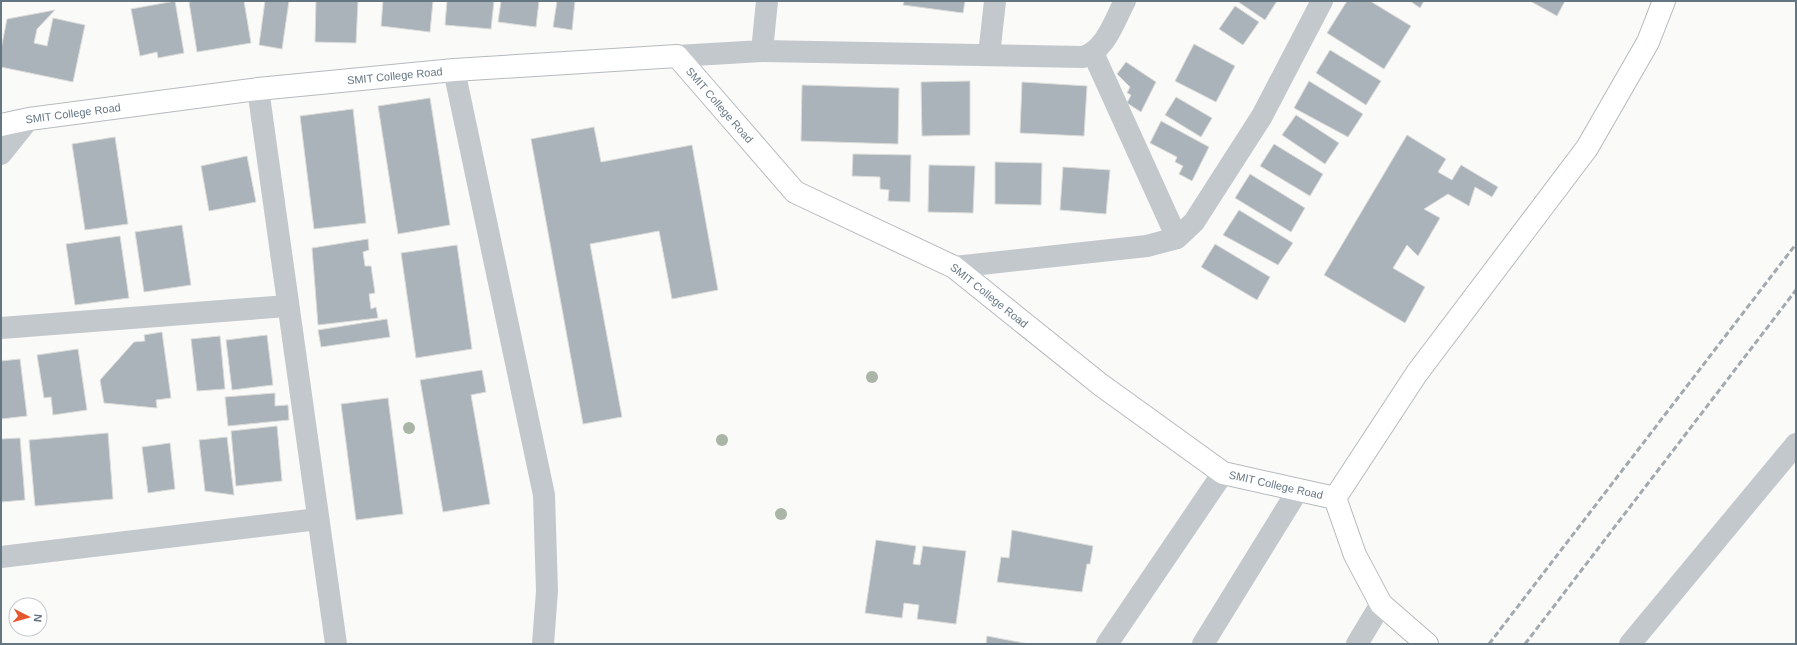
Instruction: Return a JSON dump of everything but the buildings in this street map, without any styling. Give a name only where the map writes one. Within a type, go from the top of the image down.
[{"type":"main road","points":[[1427,644],[1381,604],[1355,555],[1335,498],[1417,373],[1587,148],[1648,42],[1664,1]]},
{"type":"main road","name":"SMIT College Road","points":[[1,125],[29,119],[258,89],[454,70],[677,56],[795,192],[954,267],[1101,385],[1223,473],[1335,498]]},
{"type":"street","points":[[762,51],[767,1]]},
{"type":"street","points":[[989,55],[996,1]]},
{"type":"street","points":[[677,56],[762,51],[1083,57],[1093,53],[1101,45],[1126,1]]},
{"type":"street","points":[[954,267],[1147,246],[1177,238],[1194,222],[1262,116],[1322,1]]},
{"type":"street","points":[[1093,53],[1177,238]]},
{"type":"street","points":[[454,70],[544,495],[547,592],[543,644]]},
{"type":"street","points":[[258,89],[287,306],[336,644]]},
{"type":"street","points":[[1,154],[29,119]]},
{"type":"street","points":[[1,328],[287,306]]},
{"type":"street","points":[[1630,644],[1796,444]]},
{"type":"street","points":[[1107,644],[1223,473]]},
{"type":"street","points":[[1203,644],[1298,490]]},
{"type":"street","points":[[1,557],[318,519]]},
{"type":"street","points":[[1357,644],[1381,604]]},
{"type":"railway","points":[[1489,644],[1796,244]]},
{"type":"railway","points":[[1525,644],[1796,290]]}]
